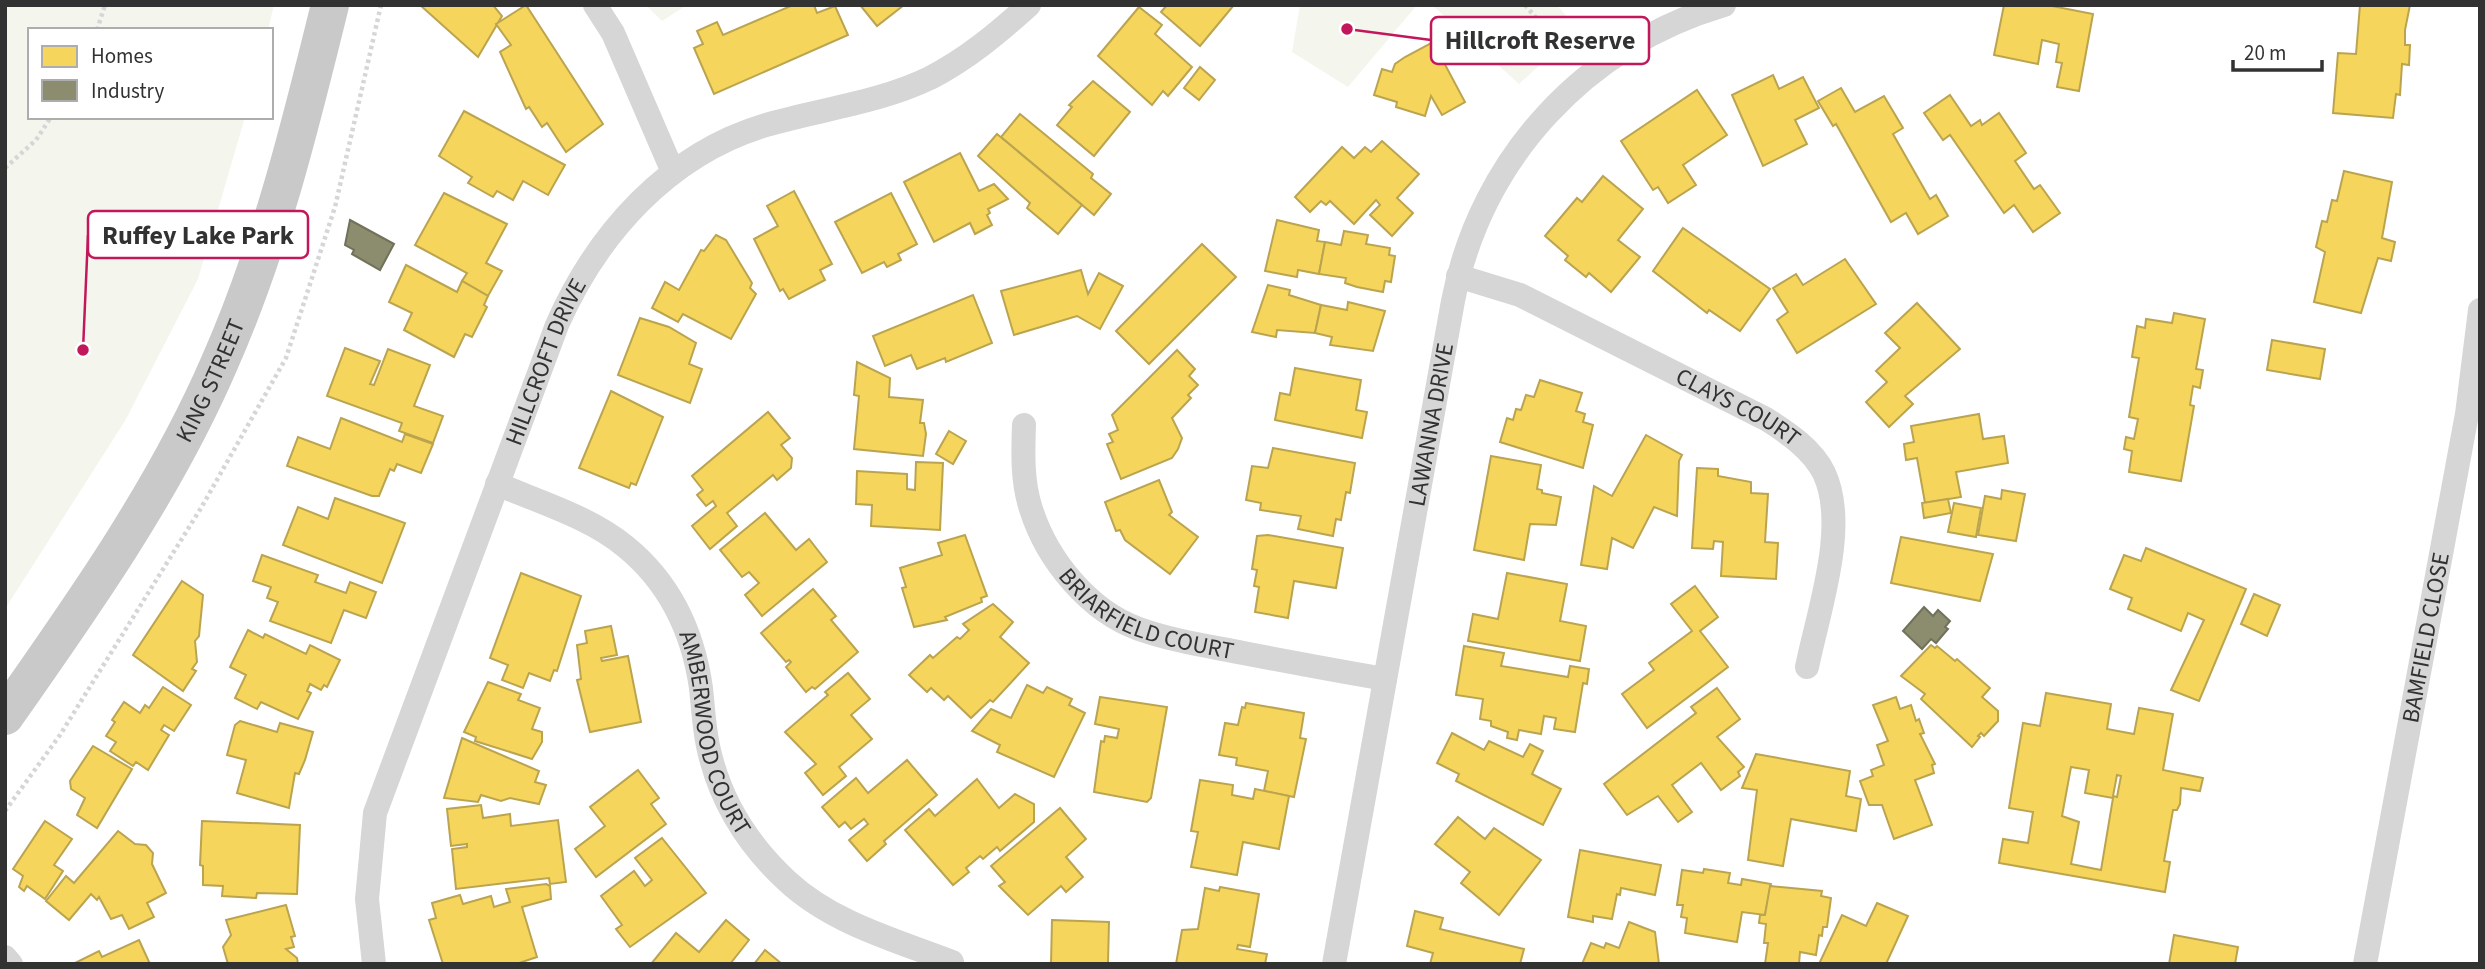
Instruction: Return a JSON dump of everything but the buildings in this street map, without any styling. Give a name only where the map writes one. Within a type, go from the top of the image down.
[{"type":"main road","name":"KING STREET","points":[[5,716],[50,652],[153,488],[219,365],[281,193],[330,5]]},
{"type":"street","points":[[595,5],[613,33],[673,172]]},
{"type":"street","name":"HILLCROFT DRIVE","points":[[374,964],[367,899],[375,813],[572,291],[591,259],[624,218],[673,172],[726,141],[763,126],[872,100],[930,78],[967,57],[1029,5]]},
{"type":"street","name":"LAWANNA DRIVE","points":[[1334,964],[1458,276],[1474,229],[1494,186],[1527,136],[1565,94],[1615,55],[1667,25],[1724,5]]},
{"type":"street","name":"CLAYS COURT","points":[[1458,276],[1520,295],[1766,419],[1798,440],[1823,472],[1833,501],[1833,532],[1807,667]]},
{"type":"street","name":"BAMFIELD CLOSE","points":[[2365,964],[2467,414],[2480,310]]},
{"type":"street","name":"BRIARFIELD COURT","points":[[1024,425],[1023,466],[1037,526],[1055,559],[1095,604],[1137,628],[1175,640],[1385,680]]},
{"type":"street","name":"AMBERWOOD COURT","points":[[497,484],[604,533],[639,559],[662,584],[680,614],[694,649],[707,744],[724,797],[737,821],[770,864],[829,913],[952,962]]},
{"type":"street","points":[[5,957],[11,964]]},
{"type":"path","points":[[98,28],[105,5]]},
{"type":"path","points":[[5,811],[81,701],[201,508],[286,358],[335,207],[382,5]]},
{"type":"path","points":[[1525,5],[1563,49]]},
{"type":"path","points":[[5,168],[36,139],[50,119]]},
{"type":"shaded area","points":[[5,5],[274,5],[268,28],[28,28],[28,119],[244,119],[198,279],[125,421],[5,609]]},
{"type":"shaded area","points":[[646,5],[687,5],[662,21]]},
{"type":"shaded area","points":[[1300,5],[1417,5],[1348,87],[1292,52]]},
{"type":"shaded area","points":[[1432,5],[1557,5],[1578,30],[1519,84]]},
{"type":"place","name":"Hillcroft Reserve","points":[[1347,29]]},
{"type":"place","name":"Ruffey Lake Park","points":[[83,350]]}]
